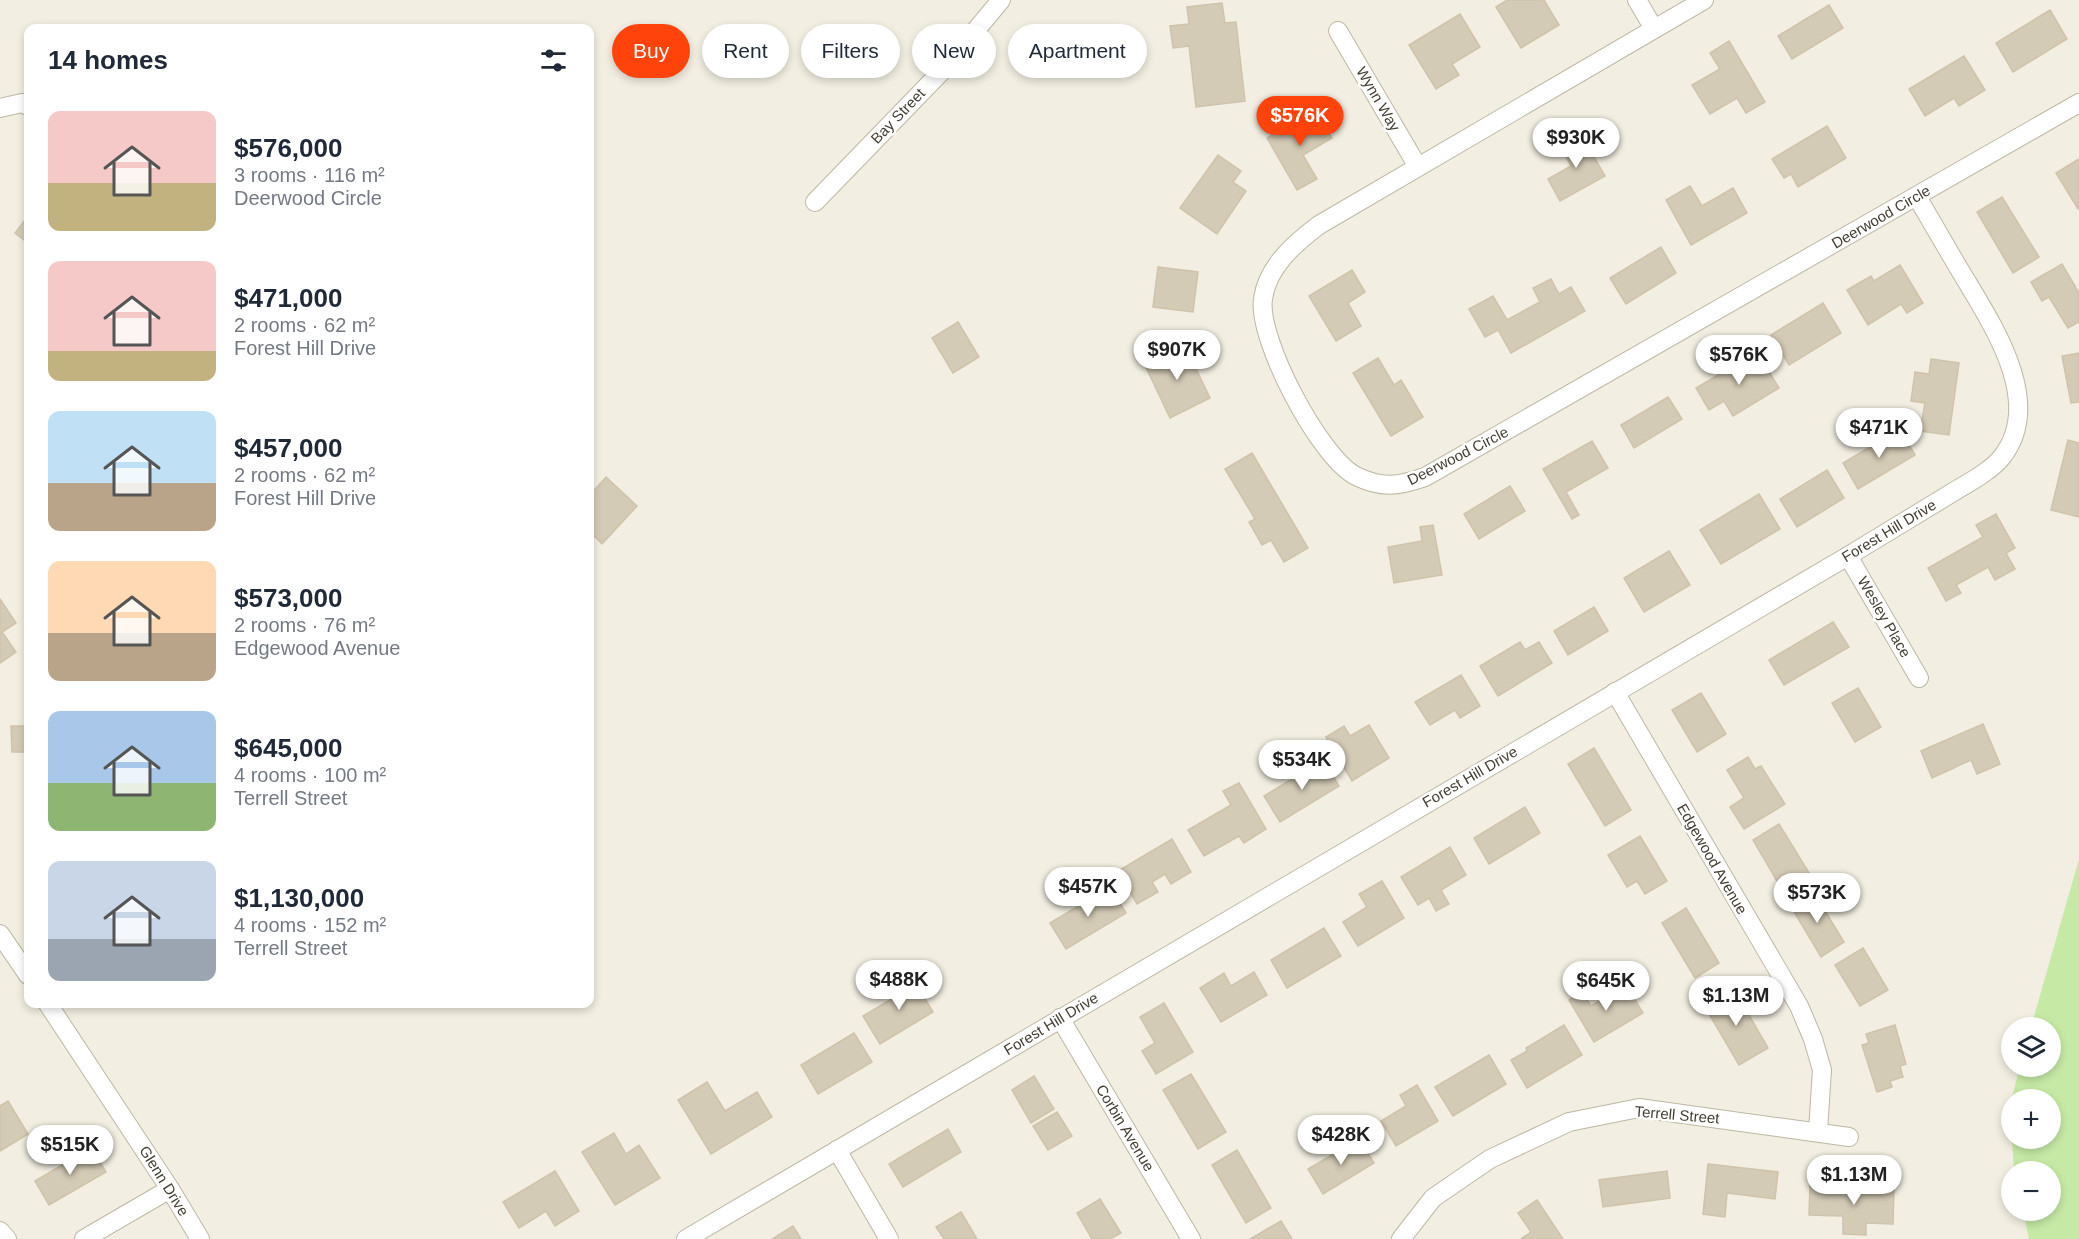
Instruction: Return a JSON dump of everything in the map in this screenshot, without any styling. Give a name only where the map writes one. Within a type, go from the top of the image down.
[{"type":"street","name":"Bay Street","points":[[815,202],[940,72],[1001,0]]},
{"type":"street","points":[[1637,0],[1654,29]]},
{"type":"street","name":"Deerwood Circle","points":[[1704,0],[1319,225],[1293,244],[1272,274],[1263,298],[1263,325],[1277,362],[1298,403],[1330,453],[1354,475],[1397,486],[1425,477],[2079,103]]},
{"type":"street","name":"Wynn Way","points":[[1338,31],[1418,167]]},
{"type":"street","points":[[0,108],[24,104]]},
{"type":"street","name":"Forest Hill Drive","points":[[686,1239],[1848,556],[1970,482],[2002,457],[2012,435],[2018,411],[2016,386],[1996,330],[1917,197]]},
{"type":"street","name":"Wesley Place","points":[[1848,556],[1919,678]]},
{"type":"street","name":"Edgewood Avenue","points":[[1615,692],[1798,1006],[1814,1039],[1822,1070],[1818,1131]]},
{"type":"street","points":[[0,934],[24,969]]},
{"type":"street","name":"Glenn Drive","points":[[51,1008],[170,1189],[200,1239]]},
{"type":"street","name":"Corbin Avenue","points":[[1060,1018],[1191,1239]]},
{"type":"street","name":"Terrell Street","points":[[1401,1239],[1433,1198],[1490,1159],[1569,1122],[1639,1108],[1850,1137]]},
{"type":"street","points":[[837,1150],[889,1239]]},
{"type":"street","points":[[84,1239],[170,1189]]},
{"type":"street","points":[[0,1231],[7,1239]]},
{"type":"green space","points":[[2079,859],[2079,1239],[2029,1239],[2025,1221],[2061,1221],[2061,1161],[2013,1161],[2013,1149],[2061,1149],[2061,1089],[2014,1089],[2017,1077],[2061,1077],[2061,1017],[2034,1017]]},
{"type":"building","points":[[1507,0],[1544,0],[1559,25],[1521,48],[1496,7]]},
{"type":"building","points":[[1222,3],[1225,23],[1236,22],[1245,101],[1196,107],[1189,46],[1173,48],[1170,26],[1189,24],[1187,7]]},
{"type":"building","points":[[1829,5],[1843,28],[1792,59],[1778,36]]},
{"type":"building","points":[[2050,10],[2067,39],[2013,72],[1996,43]]},
{"type":"building","points":[[1460,14],[1480,47],[1452,64],[1459,75],[1436,89],[1409,45]]},
{"type":"building","points":[[1729,41],[1765,102],[1746,113],[1737,98],[1710,114],[1692,85],[1720,69],[1710,53]]},
{"type":"building","points":[[1964,56],[1985,90],[1959,106],[1954,98],[1925,116],[1909,89]]},
{"type":"building","points":[[1315,110],[1332,138],[1303,155],[1317,179],[1297,190],[1267,138]]},
{"type":"building","points":[[1827,126],[1846,158],[1798,187],[1791,174],[1784,178],[1772,159]]},
{"type":"building","points":[[1580,133],[1605,176],[1560,201],[1548,179],[1571,166],[1560,144]]},
{"type":"building","points":[[1218,155],[1241,171],[1233,182],[1246,191],[1217,234],[1180,208]]},
{"type":"building","points":[[2079,159],[2079,209],[2078,209],[2056,173]]},
{"type":"building","points":[[1690,186],[1702,206],[1733,188],[1747,213],[1691,245],[1666,200]]},
{"type":"building","points":[[2002,197],[2039,257],[2013,273],[1977,212]]},
{"type":"building","points":[[24,221],[24,240],[15,233]]},
{"type":"building","points":[[1661,247],[1676,273],[1626,304],[1610,278]]},
{"type":"building","points":[[2062,264],[2079,293],[2079,322],[2068,328],[2049,297],[2042,301],[2031,282]]},
{"type":"building","points":[[1900,265],[1923,303],[1907,313],[1901,304],[1868,325],[1847,290],[1871,276],[1874,281]]},
{"type":"building","points":[[1158,267],[1198,272],[1193,312],[1153,307]]},
{"type":"building","points":[[1352,270],[1365,292],[1348,303],[1361,326],[1336,341],[1309,296]]},
{"type":"building","points":[[1551,279],[1559,294],[1571,287],[1585,311],[1511,353],[1498,330],[1485,337],[1469,309],[1493,296],[1507,320],[1540,302],[1533,288]]},
{"type":"building","points":[[1823,303],[1841,333],[1789,365],[1771,335]]},
{"type":"building","points":[[958,322],[979,357],[953,373],[932,338]]},
{"type":"building","points":[[1184,344],[1210,398],[1170,418],[1144,363]]},
{"type":"building","points":[[1757,352],[1779,388],[1733,416],[1724,401],[1709,410],[1696,388]]},
{"type":"building","points":[[2079,353],[2079,402],[2071,403],[2062,356]]},
{"type":"building","points":[[1378,358],[1394,385],[1401,380],[1423,417],[1391,436],[1353,373]]},
{"type":"building","points":[[1931,359],[1959,363],[1949,435],[1920,431],[1925,403],[1911,401],[1915,372],[1929,374]]},
{"type":"building","points":[[1668,397],[1682,419],[1634,448],[1621,425]]},
{"type":"building","points":[[1900,429],[1915,455],[1858,489],[1843,463]]},
{"type":"building","points":[[2068,440],[2079,443],[2079,517],[2051,510]]},
{"type":"building","points":[[1592,441],[1608,468],[1566,492],[1579,515],[1572,519],[1543,469]]},
{"type":"building","points":[[1252,453],[1308,548],[1284,562],[1271,540],[1262,545],[1249,522],[1255,519],[1225,469]]},
{"type":"building","points":[[1827,470],[1844,498],[1797,527],[1780,499]]},
{"type":"building","points":[[606,477],[637,506],[602,544],[594,536],[594,490]]},
{"type":"building","points":[[1510,486],[1525,511],[1479,539],[1464,514]]},
{"type":"building","points":[[1759,494],[1780,529],[1721,564],[1700,530]]},
{"type":"building","points":[[1996,514],[2015,548],[2006,553],[2015,569],[1995,580],[1988,567],[1956,585],[1961,593],[1946,601],[1928,568],[1983,537],[1976,525]]},
{"type":"building","points":[[1433,525],[1442,575],[1394,583],[1388,547],[1422,541],[1420,527]]},
{"type":"building","points":[[1669,551],[1690,585],[1644,612],[1624,578]]},
{"type":"building","points":[[0,599],[16,623],[2,632],[16,652],[0,663]]},
{"type":"building","points":[[1594,607],[1608,631],[1568,655],[1554,631]]},
{"type":"building","points":[[1833,622],[1849,647],[1784,685],[1769,660]]},
{"type":"building","points":[[1520,642],[1525,650],[1539,642],[1552,663],[1498,696],[1480,666]]},
{"type":"building","points":[[1461,675],[1480,706],[1460,718],[1455,710],[1430,725],[1415,702]]},
{"type":"building","points":[[1858,688],[1881,727],[1855,742],[1832,703]]},
{"type":"building","points":[[1701,693],[1726,734],[1697,752],[1672,710]]},
{"type":"building","points":[[1983,724],[2000,764],[1977,774],[1971,760],[1932,778],[1921,751]]},
{"type":"building","points":[[1369,725],[1389,758],[1352,781],[1326,737],[1344,726],[1350,736]]},
{"type":"building","points":[[11,726],[24,726],[24,752],[12,752]]},
{"type":"building","points":[[1594,748],[1631,810],[1605,826],[1568,764]]},
{"type":"building","points":[[1748,757],[1755,769],[1761,766],[1785,804],[1744,829],[1730,807],[1744,798],[1727,770]]},
{"type":"building","points":[[1323,760],[1339,786],[1280,822],[1264,796]]},
{"type":"building","points":[[1239,783],[1266,829],[1244,843],[1239,836],[1204,856],[1188,830],[1231,805],[1223,791]]},
{"type":"building","points":[[1525,807],[1540,833],[1489,864],[1474,838]]},
{"type":"building","points":[[1779,824],[1811,876],[1784,893],[1753,840]]},
{"type":"building","points":[[1640,836],[1667,881],[1645,894],[1637,881],[1627,887],[1608,855]]},
{"type":"building","points":[[1172,839],[1191,872],[1171,884],[1165,874],[1152,882],[1158,892],[1137,904],[1118,871]]},
{"type":"building","points":[[1450,847],[1466,875],[1441,890],[1449,904],[1436,911],[1429,898],[1418,905],[1401,877]]},
{"type":"building","points":[[1382,881],[1404,918],[1358,946],[1343,922],[1367,907],[1359,894]]},
{"type":"building","points":[[1110,887],[1126,913],[1066,949],[1050,923]]},
{"type":"building","points":[[1813,891],[1844,942],[1821,957],[1790,905]]},
{"type":"building","points":[[1686,908],[1719,963],[1695,978],[1662,923]]},
{"type":"building","points":[[1324,928],[1341,956],[1287,988],[1271,960]]},
{"type":"building","points":[[1863,948],[1888,990],[1860,1006],[1835,965]]},
{"type":"building","points":[[1254,972],[1267,995],[1221,1022],[1200,988],[1224,973],[1231,986]]},
{"type":"building","points":[[911,975],[933,1012],[880,1044],[863,1016],[895,997],[890,987]]},
{"type":"building","points":[[1626,985],[1643,1013],[1594,1042],[1569,1000],[1582,992],[1591,1006]]},
{"type":"building","points":[[1734,989],[1768,1048],[1739,1065],[1705,1007]]},
{"type":"building","points":[[1164,1003],[1193,1052],[1156,1074],[1142,1051],[1155,1043],[1140,1017]]},
{"type":"building","points":[[1564,1025],[1582,1055],[1527,1088],[1511,1060]]},
{"type":"building","points":[[1895,1025],[1906,1064],[1900,1066],[1903,1077],[1890,1081],[1892,1087],[1877,1092],[1862,1045],[1869,1043],[1866,1034]]},
{"type":"building","points":[[854,1033],[872,1062],[818,1094],[801,1065]]},
{"type":"building","points":[[1489,1055],[1506,1084],[1453,1116],[1435,1087]]},
{"type":"building","points":[[1191,1074],[1226,1132],[1198,1149],[1163,1090]]},
{"type":"building","points":[[1034,1076],[1054,1109],[1031,1123],[1012,1090]]},
{"type":"building","points":[[707,1082],[725,1111],[757,1092],[772,1117],[711,1154],[678,1100]]},
{"type":"building","points":[[1417,1085],[1438,1121],[1396,1146],[1381,1121],[1406,1106],[1400,1095]]},
{"type":"building","points":[[8,1101],[28,1134],[0,1151],[0,1106]]},
{"type":"building","points":[[1057,1112],[1072,1136],[1048,1150],[1033,1126]]},
{"type":"building","points":[[948,1129],[961,1152],[903,1187],[889,1164]]},
{"type":"building","points":[[614,1133],[626,1154],[639,1145],[660,1178],[615,1205],[582,1152]]},
{"type":"building","points":[[1359,1139],[1374,1163],[1323,1194],[1308,1169]]},
{"type":"building","points":[[91,1148],[106,1172],[49,1205],[35,1181]]},
{"type":"building","points":[[1237,1150],[1271,1208],[1246,1223],[1212,1165]]},
{"type":"building","points":[[1708,1164],[1778,1172],[1775,1199],[1727,1193],[1725,1217],[1703,1214]]},
{"type":"building","points":[[555,1171],[579,1211],[555,1226],[546,1211],[519,1228],[503,1202]]},
{"type":"building","points":[[1667,1171],[1670,1198],[1603,1207],[1599,1180]]},
{"type":"building","points":[[1810,1186],[1894,1188],[1893,1224],[1866,1223],[1866,1235],[1843,1234],[1843,1216],[1809,1215]]},
{"type":"building","points":[[1100,1199],[1121,1233],[1110,1239],[1092,1239],[1077,1213]]},
{"type":"building","points":[[1537,1200],[1563,1239],[1521,1239],[1531,1232],[1518,1213]]},
{"type":"building","points":[[961,1212],[977,1239],[944,1239],[936,1227]]},
{"type":"building","points":[[1281,1221],[1292,1239],[1250,1239]]},
{"type":"building","points":[[793,1226],[801,1239],[772,1239]]}]
